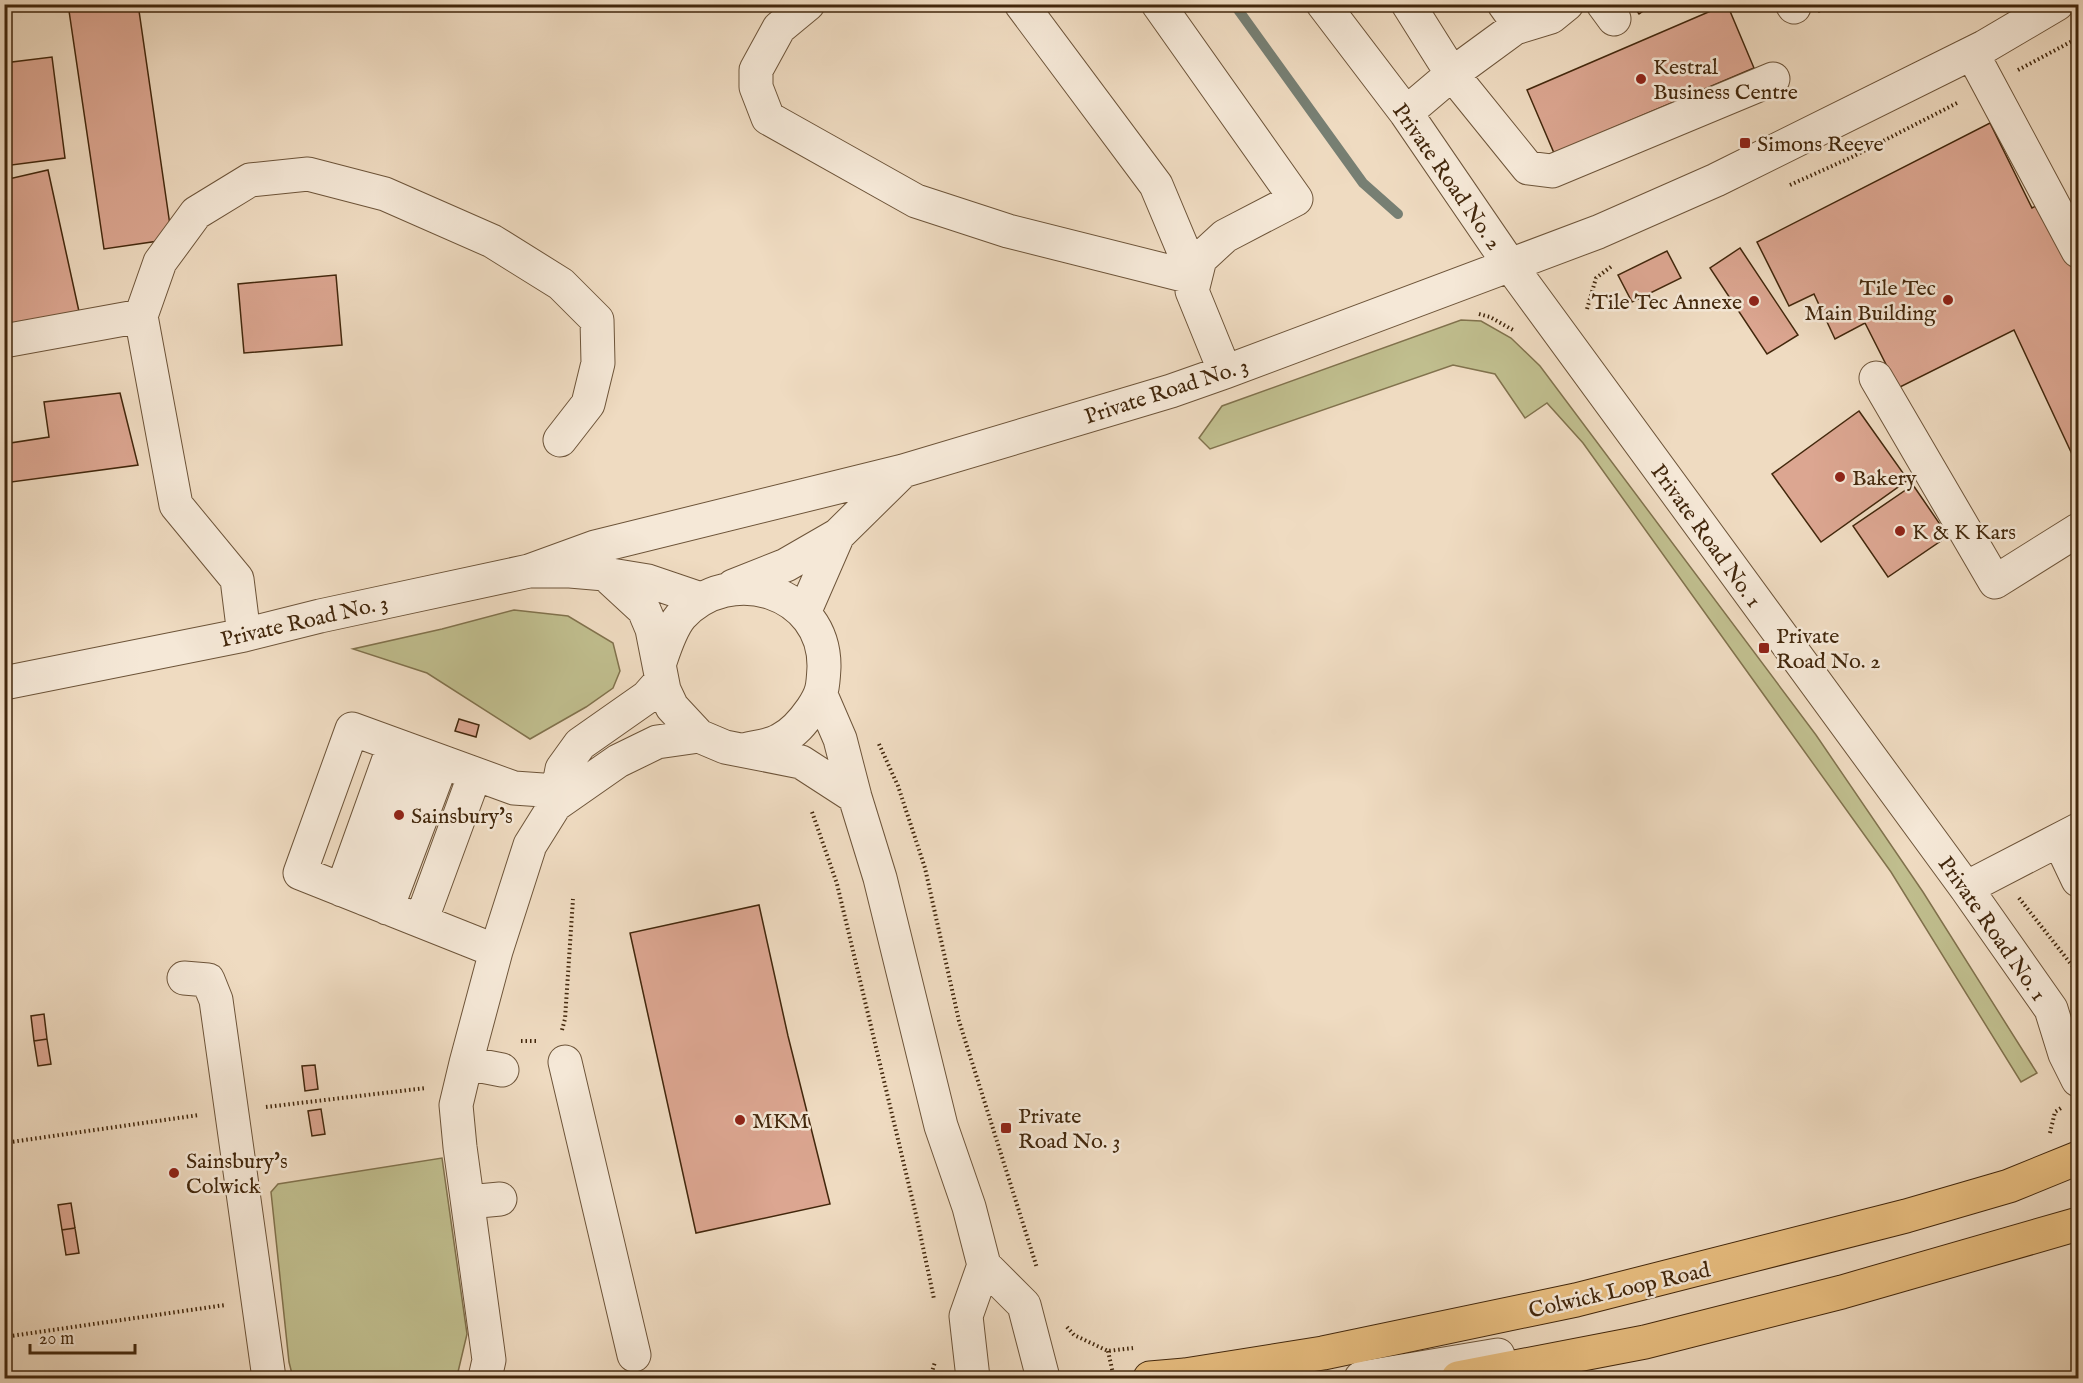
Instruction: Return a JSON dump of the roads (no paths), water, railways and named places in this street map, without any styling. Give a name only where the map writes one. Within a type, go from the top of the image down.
[{"type":"main road","name":"Colwick Loop Road","points":[[1150,1378],[1185,1375],[1323,1353],[1576,1300],[1906,1216],[2009,1186],[2079,1158]]},
{"type":"main road","points":[[1458,1378],[1645,1342],[1842,1292],[2079,1224]]},
{"type":"street","points":[[808,4],[779,28],[756,70],[756,87],[768,118],[916,201],[1008,231],[1196,278]]},
{"type":"street","points":[[1021,4],[1156,184],[1196,278]]},
{"type":"street","points":[[1158,4],[1296,199],[1225,237],[1200,259],[1192,291],[1226,372]]},
{"type":"street","name":"Private Road No. 2","points":[[1323,4],[1406,112],[1510,265],[1598,232],[1716,180],[1972,53],[2058,4]]},
{"type":"street","points":[[1408,4],[1452,74],[1528,168],[1552,171],[1773,79]]},
{"type":"street","points":[[1406,112],[1452,74],[1510,16],[1551,17],[1567,4]]},
{"type":"street","points":[[1972,53],[2079,250]]},
{"type":"street","points":[[244,635],[237,579],[176,505],[141,316],[160,262],[196,213],[250,180],[308,174],[385,194],[492,241],[561,284],[597,320],[598,363],[588,404],[560,440]]},
{"type":"street","name":"Private Road No. 3","points":[[4,683],[244,635],[320,616],[529,571],[605,574],[714,594],[786,565],[838,535],[903,471],[1171,391],[1510,265]]},
{"type":"street","name":"Private Road No. 1","points":[[1510,265],[1966,888],[2050,1009],[2064,1054],[2079,1080]]},
{"type":"street","points":[[4,341],[141,316]]},
{"type":"street","points":[[1876,378],[1995,582],[2079,530]]},
{"type":"street","points":[[529,571],[595,547],[903,471]]},
{"type":"street","name":"Private Road No. 3","points":[[804,613],[838,535]]},
{"type":"street","points":[[605,574],[644,610],[652,629],[664,690],[672,707],[699,736],[725,747],[801,762],[855,797]]},
{"type":"street","points":[[485,1378],[489,1360],[456,1105],[496,951],[530,845],[556,798],[562,769],[580,744],[647,698],[661,671],[680,618],[714,594],[754,587],[781,596],[804,613],[815,629],[824,656],[821,695],[840,739],[880,878],[941,1126],[969,1207],[984,1265],[1024,1305],[1044,1378]]},
{"type":"street","points":[[744,750],[779,741],[802,725],[821,695]]},
{"type":"street","points":[[425,756],[514,788],[556,798],[657,742],[699,736]]},
{"type":"street","points":[[373,902],[425,756]]},
{"type":"street","points":[[373,902],[425,756]]},
{"type":"street","points":[[373,902],[425,756]]},
{"type":"street","points":[[1966,888],[2069,835],[2079,880]]},
{"type":"street","points":[[373,902],[496,951]]},
{"type":"street","points":[[184,978],[208,980],[216,999],[269,1378]]},
{"type":"street","name":"Private Road No. 1","points":[[2050,1009],[2079,1029]]},
{"type":"street","points":[[558,1045],[634,1355]]},
{"type":"street","points":[[466,1063],[502,1070]]},
{"type":"street","points":[[468,1202],[500,1199]]},
{"type":"street","points":[[973,1378],[966,1316],[984,1265]]},
{"type":"street","points":[[1361,1378],[1528,1350],[1589,1354]]},
{"type":"waterway","points":[[1234,4],[1363,183],[1398,214]]},
{"type":"place","name":"Kestral Business Centre","points":[[1641,79]]},
{"type":"place","name":"Simons Reeve","points":[[1745,143]]},
{"type":"place","name":"Tile Tec Main Building","points":[[1948,300]]},
{"type":"place","name":"Tile Tec Annexe","points":[[1754,301]]},
{"type":"place","name":"Bakery","points":[[1840,477]]},
{"type":"place","name":"K & K Kars","points":[[1900,531]]},
{"type":"place","name":"Private Road No. 2","points":[[1764,648]]},
{"type":"place","name":"Sainsbury's","points":[[399,815]]},
{"type":"place","name":"MKM","points":[[740,1120]]},
{"type":"place","name":"Private Road No. 3","points":[[1006,1128]]},
{"type":"place","name":"Sainsbury's Colwick","points":[[174,1173]]}]
